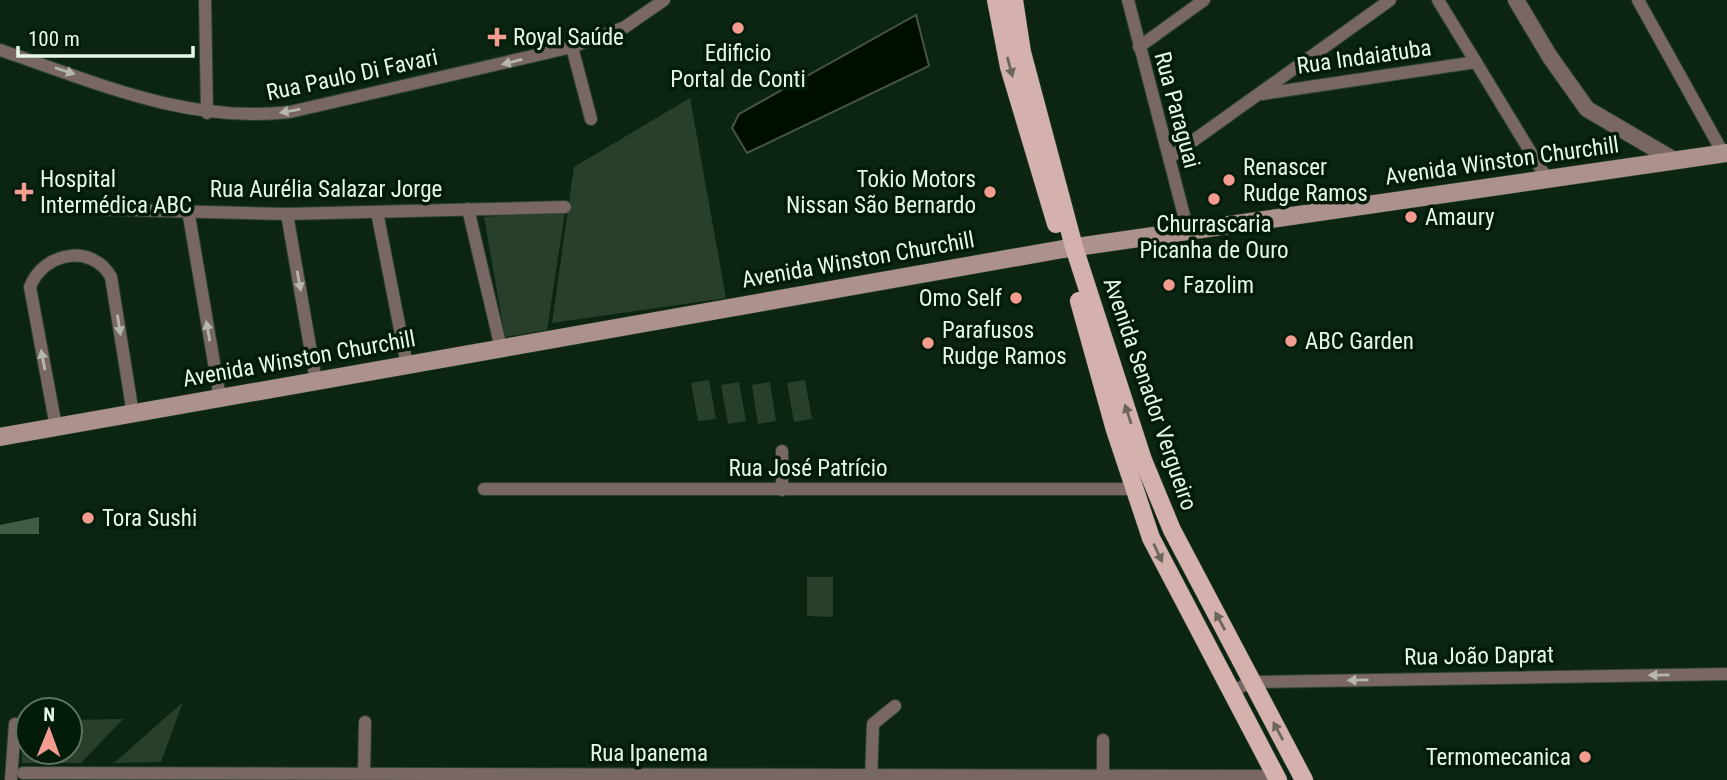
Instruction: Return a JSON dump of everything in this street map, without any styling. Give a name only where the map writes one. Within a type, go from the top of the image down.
[{"type":"main road","name":"Avenida Senador Vergueiro","points":[[996,0],[1009,67],[1068,248],[1143,460],[1172,530],[1304,780]]},
{"type":"main road","name":"Avenida Senador Vergueiro","points":[[1014,0],[1022,52],[1068,248],[1133,489],[1159,557],[1233,691],[1277,778]]},
{"type":"main road","name":"Avenida Winston Churchill","points":[[0,437],[1068,248],[1725,153]]},
{"type":"street","points":[[205,0],[207,113]]},
{"type":"street","name":"Rua Paulo Di Favari","points":[[0,50],[163,105],[207,113],[259,116],[290,112],[572,47],[625,27],[664,0]]},
{"type":"street","name":"Rua Paraguai","points":[[1128,0],[1188,231]]},
{"type":"street","points":[[1139,47],[1204,0]]},
{"type":"street","points":[[1438,0],[1547,179]]},
{"type":"street","points":[[1516,0],[1550,57],[1587,109],[1674,160]]},
{"type":"street","points":[[1638,0],[1725,153]]},
{"type":"street","points":[[1169,158],[1381,2]]},
{"type":"street","points":[[572,47],[591,119]]},
{"type":"street","name":"Rua Indaiatuba","points":[[1258,94],[1476,62]]},
{"type":"street","name":"Rua Aurélia Salazar Jorge","points":[[45,208],[287,214],[565,207]]},
{"type":"street","points":[[468,209],[501,348]]},
{"type":"street","points":[[188,210],[220,398]]},
{"type":"street","points":[[377,212],[407,365]]},
{"type":"street","points":[[287,214],[316,381]]},
{"type":"street","points":[[56,427],[30,287],[34,275],[65,256],[87,256],[99,261],[111,277],[133,414]]},
{"type":"street","points":[[782,451],[782,490]]},
{"type":"street","name":"Rua José Patrício","points":[[484,489],[1133,489]]},
{"type":"street","name":"Rua João Daprat","points":[[1233,691],[1251,682],[1727,674]]},
{"type":"street","points":[[871,777],[873,724],[895,706]]},
{"type":"street","points":[[364,773],[365,722]]},
{"type":"street","points":[[1103,778],[1104,740]]},
{"type":"street","points":[[12,775],[14,741]]},
{"type":"street","name":"Rua Ipanema","points":[[12,775],[341,777],[364,773],[455,777],[1277,778]]},
{"type":"green space","points":[[690,98],[726,298],[552,323],[574,167]]},
{"type":"green space","points":[[565,211],[547,330],[505,337],[484,217]]},
{"type":"green space","points":[[709,380],[716,419],[698,421],[691,383]]},
{"type":"green space","points":[[805,380],[812,419],[794,422],[787,383]]},
{"type":"green space","points":[[739,382],[746,421],[728,424],[721,385]]},
{"type":"green space","points":[[770,382],[776,421],[758,424],[752,385]]},
{"type":"green space","points":[[39,517],[39,534],[0,534],[0,525]]},
{"type":"green space","points":[[807,577],[833,577],[833,617],[807,616]]},
{"type":"green space","points":[[183,702],[161,762],[114,763]]},
{"type":"green space","points":[[123,719],[84,760],[84,720]]},
{"type":"shaded area","points":[[916,15],[929,66],[747,153],[732,128],[739,114]]},
{"type":"place","name":"Edificio Portal de Conti","points":[[738,28]]},
{"type":"place","name":"Royal Saúde","points":[[497,37]]},
{"type":"place","name":"Renascer Rudge Ramos","points":[[1229,180]]},
{"type":"place","name":"Hospital Intermédica ABC","points":[[24,192]]},
{"type":"place","name":"Tokio Motors Nissan São Bernardo","points":[[990,192]]},
{"type":"place","name":"Churrascaria Picanha de Ouro","points":[[1214,199]]},
{"type":"place","name":"Amaury","points":[[1411,217]]},
{"type":"place","name":"Fazolim","points":[[1169,285]]},
{"type":"place","name":"Omo Self","points":[[1016,298]]},
{"type":"place","name":"ABC Garden","points":[[1291,341]]},
{"type":"place","name":"Parafusos Rudge Ramos","points":[[928,343]]},
{"type":"place","name":"Tora Sushi","points":[[88,518]]},
{"type":"place","name":"Termomecanica","points":[[1585,757]]}]
